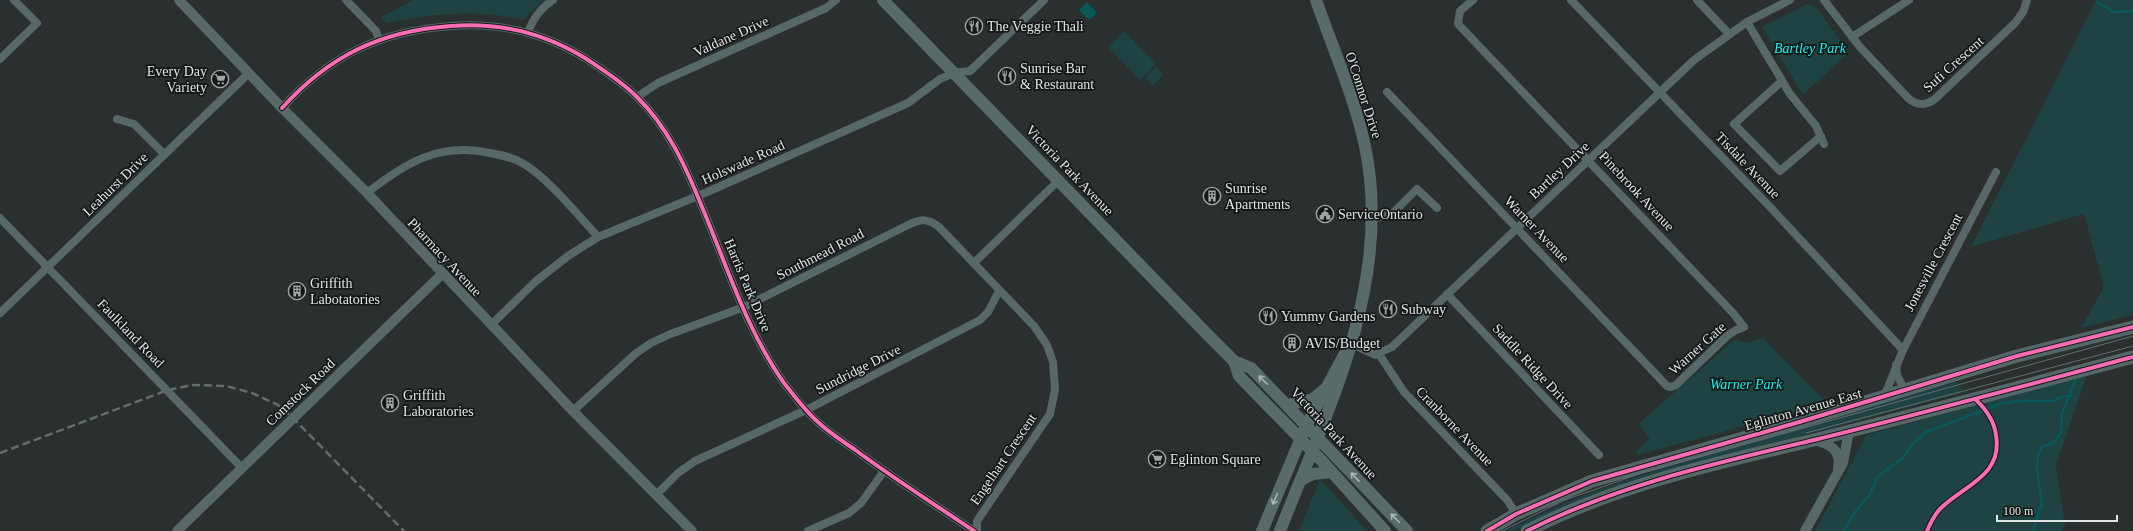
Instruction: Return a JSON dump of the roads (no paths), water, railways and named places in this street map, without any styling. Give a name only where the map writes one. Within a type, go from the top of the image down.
[{"type":"main road","name":"Victoria Park Avenue","points":[[883,0],[1234,361],[1240,376],[1385,531]]},
{"type":"main road","name":"O'Connor Drive","points":[[1316,0],[1356,110],[1370,178],[1372,219],[1369,256],[1352,344],[1342,376],[1318,438]]},
{"type":"main road","name":"Eglinton Avenue East","points":[[1487,531],[1516,514],[1592,481],[1884,398],[2017,356],[2133,326]]},
{"type":"main road","name":"O'Connor Drive","points":[[1306,426],[1335,370],[1352,344]]},
{"type":"main road","name":"Eglinton Avenue East","points":[[1527,531],[1572,510],[1621,491],[1759,452],[1814,440],[2133,357]]},
{"type":"main road","name":"Victoria Park Avenue","points":[[1234,361],[1251,368],[1407,531]]},
{"type":"main road","points":[[1287,405],[1313,399],[1326,389]]},
{"type":"main road","points":[[1283,421],[1290,446],[1288,467]]},
{"type":"main road","points":[[1262,531],[1306,426]]},
{"type":"main road","points":[[1280,531],[1318,438]]},
{"type":"main road","points":[[1301,480],[1313,474],[1331,472]]},
{"type":"street","points":[[0,59],[37,23],[14,0]]},
{"type":"street","name":"Pharmacy Avenue","points":[[179,0],[366,193],[573,411],[657,494],[692,531]]},
{"type":"street","points":[[346,0],[376,31],[379,39]]},
{"type":"street","points":[[528,32],[536,17],[546,5],[553,0]]},
{"type":"street","name":"Valdane Drive","points":[[637,97],[658,83],[826,8],[836,0]]},
{"type":"street","name":"Holswade Road","points":[[491,325],[536,281],[568,256],[598,237],[698,196],[908,103],[940,79],[954,73],[970,71],[1044,0]]},
{"type":"street","name":"Pinebrook Avenue","points":[[1473,0],[1460,11],[1458,24],[1589,160],[1733,313],[1744,327]]},
{"type":"street","name":"Tisdale Avenue","points":[[1571,0],[1771,208],[1903,350]]},
{"type":"street","points":[[1697,0],[1728,34]]},
{"type":"street","name":"Bartley Drive","points":[[1379,354],[1392,347],[1694,60],[1728,34],[1747,22],[1790,0]]},
{"type":"street","name":"Sufi Crescent","points":[[1824,0],[1852,37],[1910,100],[1923,105],[1936,98],[2015,23],[2023,12],[2027,0]]},
{"type":"street","points":[[1852,37],[1909,0]]},
{"type":"street","points":[[1747,22],[1782,81],[1816,126],[1823,140],[1780,171],[1734,124],[1782,81]]},
{"type":"street","name":"Harris Park Drive","points":[[282,108],[293,96],[330,64],[379,39],[419,28],[469,24],[496,26],[528,32],[576,53],[610,74],[637,97],[669,137],[689,173],[744,307],[774,368],[806,410],[818,423],[884,471],[976,531]]},
{"type":"street","name":"Leahurst Drive","points":[[0,313],[249,73]]},
{"type":"street","name":"Warner Avenue","points":[[1387,92],[1518,227],[1667,386]]},
{"type":"street","points":[[117,119],[134,124],[164,154]]},
{"type":"street","points":[[366,193],[407,164],[438,152],[473,149],[505,156],[522,163],[538,174],[598,237]]},
{"type":"street","name":"Jonesville Crescent","points":[[1884,398],[1903,350],[1996,172]]},
{"type":"street","points":[[974,263],[1059,180]]},
{"type":"street","points":[[1372,219],[1393,214],[1417,189],[1437,208]]},
{"type":"street","name":"Faulkland Road","points":[[0,218],[242,468]]},
{"type":"street","name":"Southmead Road","points":[[573,411],[635,354],[651,343],[668,335],[744,307],[920,220],[930,220],[939,227],[974,263]]},
{"type":"street","name":"Engelhart Crescent","points":[[974,263],[999,291],[1034,326],[1047,345],[1054,362],[1055,390],[1050,414],[978,521],[976,531]]},
{"type":"street","name":"Comstock Road","points":[[177,531],[442,274]]},
{"type":"street","name":"Sundridge Drive","points":[[657,494],[678,473],[695,461],[806,410],[980,320],[988,312],[999,291]]},
{"type":"street","name":"Saddle Ridge Drive","points":[[1447,294],[1599,455]]},
{"type":"street","name":"Warner Gate","points":[[1667,386],[1671,387],[1676,385],[1727,336],[1744,327]]},
{"type":"street","points":[[1352,344],[1368,352],[1379,354]]},
{"type":"street","name":"Cranborne Avenue","points":[[1379,354],[1404,392],[1508,501],[1516,514]]},
{"type":"street","points":[[1896,365],[1897,374],[1905,391]]},
{"type":"street","points":[[1805,531],[1843,463],[1848,436],[1852,430]]},
{"type":"street","points":[[1814,440],[1828,444],[1837,453],[1839,463],[1837,473]]},
{"type":"street","points":[[808,531],[849,512],[861,503],[884,471]]},
{"type":"water","points":[[1087,2],[1097,13],[1089,20],[1079,10]]},
{"type":"waterway","points":[[2097,2],[2114,12],[2133,11]]},
{"type":"waterway","points":[[2033,531],[2042,503],[2037,470],[2038,455],[2042,447],[2053,443],[2061,433],[2062,414],[2075,380]]},
{"type":"waterway","points":[[1844,531],[1855,512],[1869,496],[1878,476],[1902,459],[1913,444],[1926,432],[2000,404],[2019,401],[2053,401],[2064,396],[2071,396]]},
{"type":"tram line","points":[[1502,531],[1565,500],[1639,474],[2133,336]]},
{"type":"tram line","points":[[1806,433],[2133,346]]},
{"type":"railway","points":[[0,453],[168,390],[192,385],[226,386],[252,393],[278,405],[293,418],[404,531]]},
{"type":"place","name":"The Veggie Thali","points":[[974,26]]},
{"type":"place","name":"Sunrise Bar & Restaurant","points":[[1007,76]]},
{"type":"place","name":"Every Day Variety","points":[[220,79]]},
{"type":"place","name":"Sunrise Apartments","points":[[1212,196]]},
{"type":"place","name":"ServiceOntario","points":[[1325,214]]},
{"type":"place","name":"Griffith Labotatories","points":[[297,291]]},
{"type":"place","name":"Subway","points":[[1388,309]]},
{"type":"place","name":"Yummy Gardens","points":[[1268,316]]},
{"type":"place","name":"AVIS/Budget","points":[[1292,343]]},
{"type":"place","name":"Griffith Laboratories","points":[[390,403]]},
{"type":"place","name":"Eglinton Square","points":[[1157,459]]},
{"type":"park label","name":"Bartley Park","points":[[1810,48]]},
{"type":"park label","name":"Warner Park","points":[[1746,384]]}]
